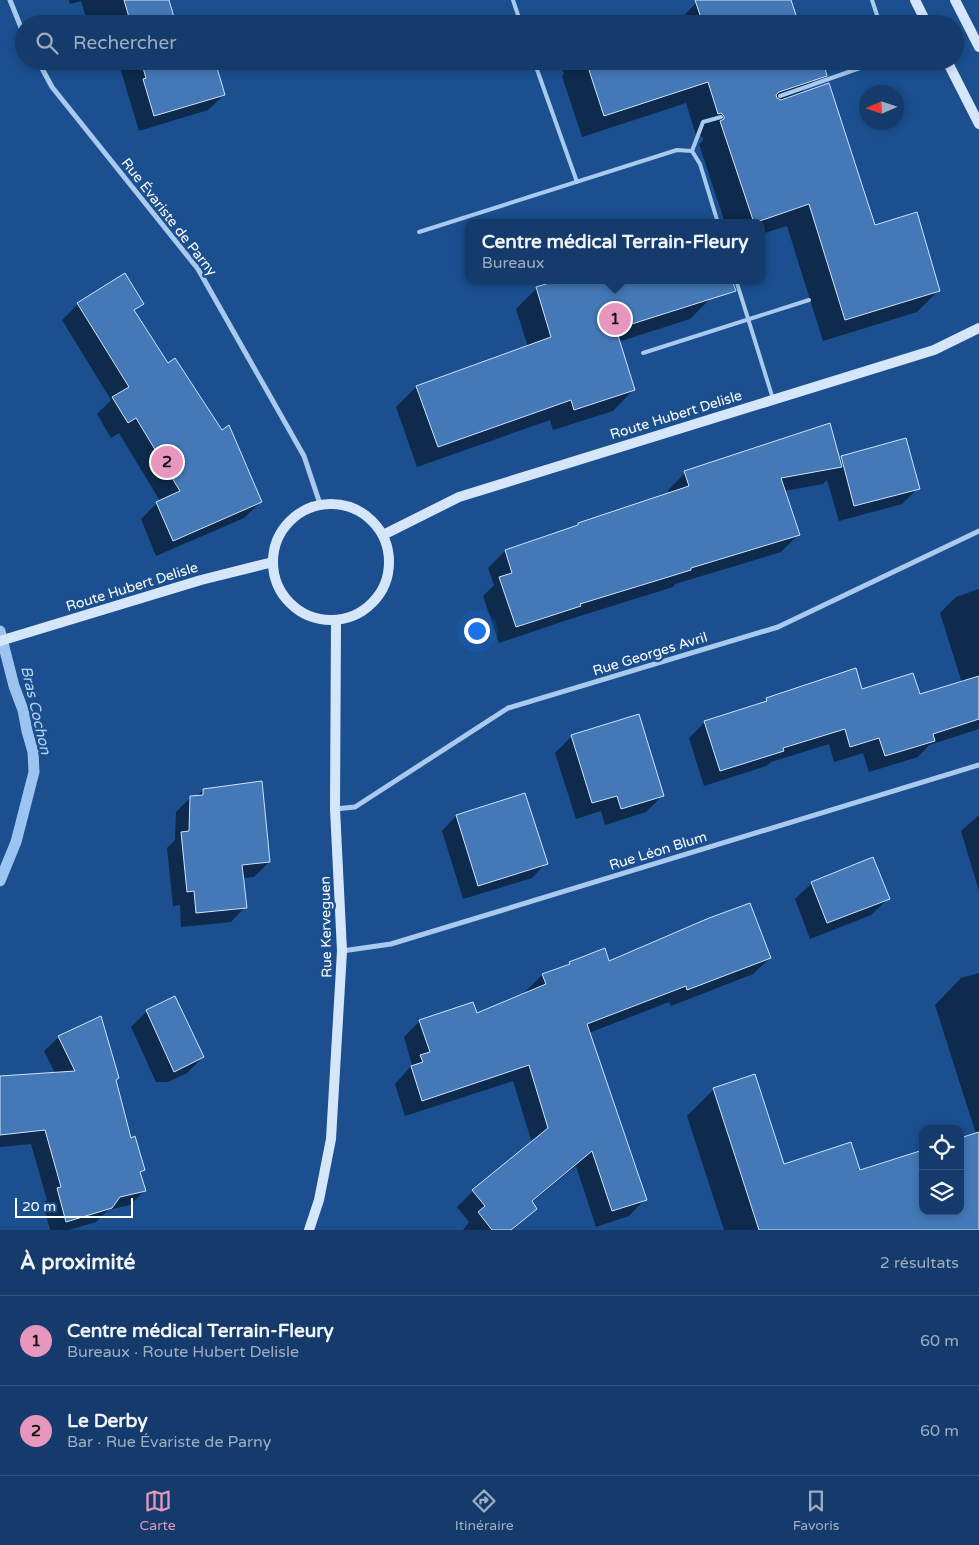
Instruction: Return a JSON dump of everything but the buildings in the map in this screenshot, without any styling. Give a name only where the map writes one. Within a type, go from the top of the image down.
[{"type":"main road","points":[[915,0],[922,15]]},
{"type":"main road","points":[[955,0],[963,15]]},
{"type":"main road","points":[[964,18],[979,47]]},
{"type":"main road","points":[[952,70],[979,124]]},
{"type":"main road","name":"Route Hubert Delisle","points":[[384,535],[459,497],[934,350],[979,328]]},
{"type":"main road","points":[[320,504],[339,504],[357,509],[372,520],[384,535],[390,554],[389,573],[382,591],[371,606],[354,616],[336,621],[317,619],[299,611],[285,598],[276,582],[273,562],[276,542],[286,525],[300,512],[320,504]]},
{"type":"main road","name":"Route Hubert Delisle","points":[[0,641],[201,580],[273,562]]},
{"type":"main road","name":"Rue Kerveguen","points":[[309,1230],[319,1200],[331,1139],[342,951],[335,809],[336,621]]},
{"type":"street","points":[[10,0],[16,15]]},
{"type":"street","name":"Rue Évariste de Parny","points":[[43,70],[52,87],[198,269],[304,456],[320,504]]},
{"type":"street","name":"Rue Georges Avril","points":[[335,809],[355,807],[508,708],[778,627],[979,531]]},
{"type":"street","name":"Rue Léon Blum","points":[[342,951],[391,944],[979,765]]},
{"type":"lane","points":[[513,0],[518,15]]},
{"type":"lane","points":[[872,0],[877,15]]},
{"type":"lane","points":[[537,70],[578,182]]},
{"type":"lane","points":[[780,96],[854,70]]},
{"type":"lane","points":[[692,150],[703,122],[720,116]]},
{"type":"lane","points":[[419,232],[677,150],[692,150]]},
{"type":"lane","points":[[692,150],[700,164],[717,219]]},
{"type":"lane","points":[[737,284],[773,399]]},
{"type":"lane","points":[[643,353],[809,300]]},
{"type":"waterway","name":"Bras Cochon","points":[[0,631],[14,686],[23,710],[33,752],[34,772],[16,842],[0,881]]},
{"type":"place","name":"Centre médical Terrain-Fleury","points":[[615,319]]},
{"type":"place","name":"Le Derby","points":[[167,462]]}]
